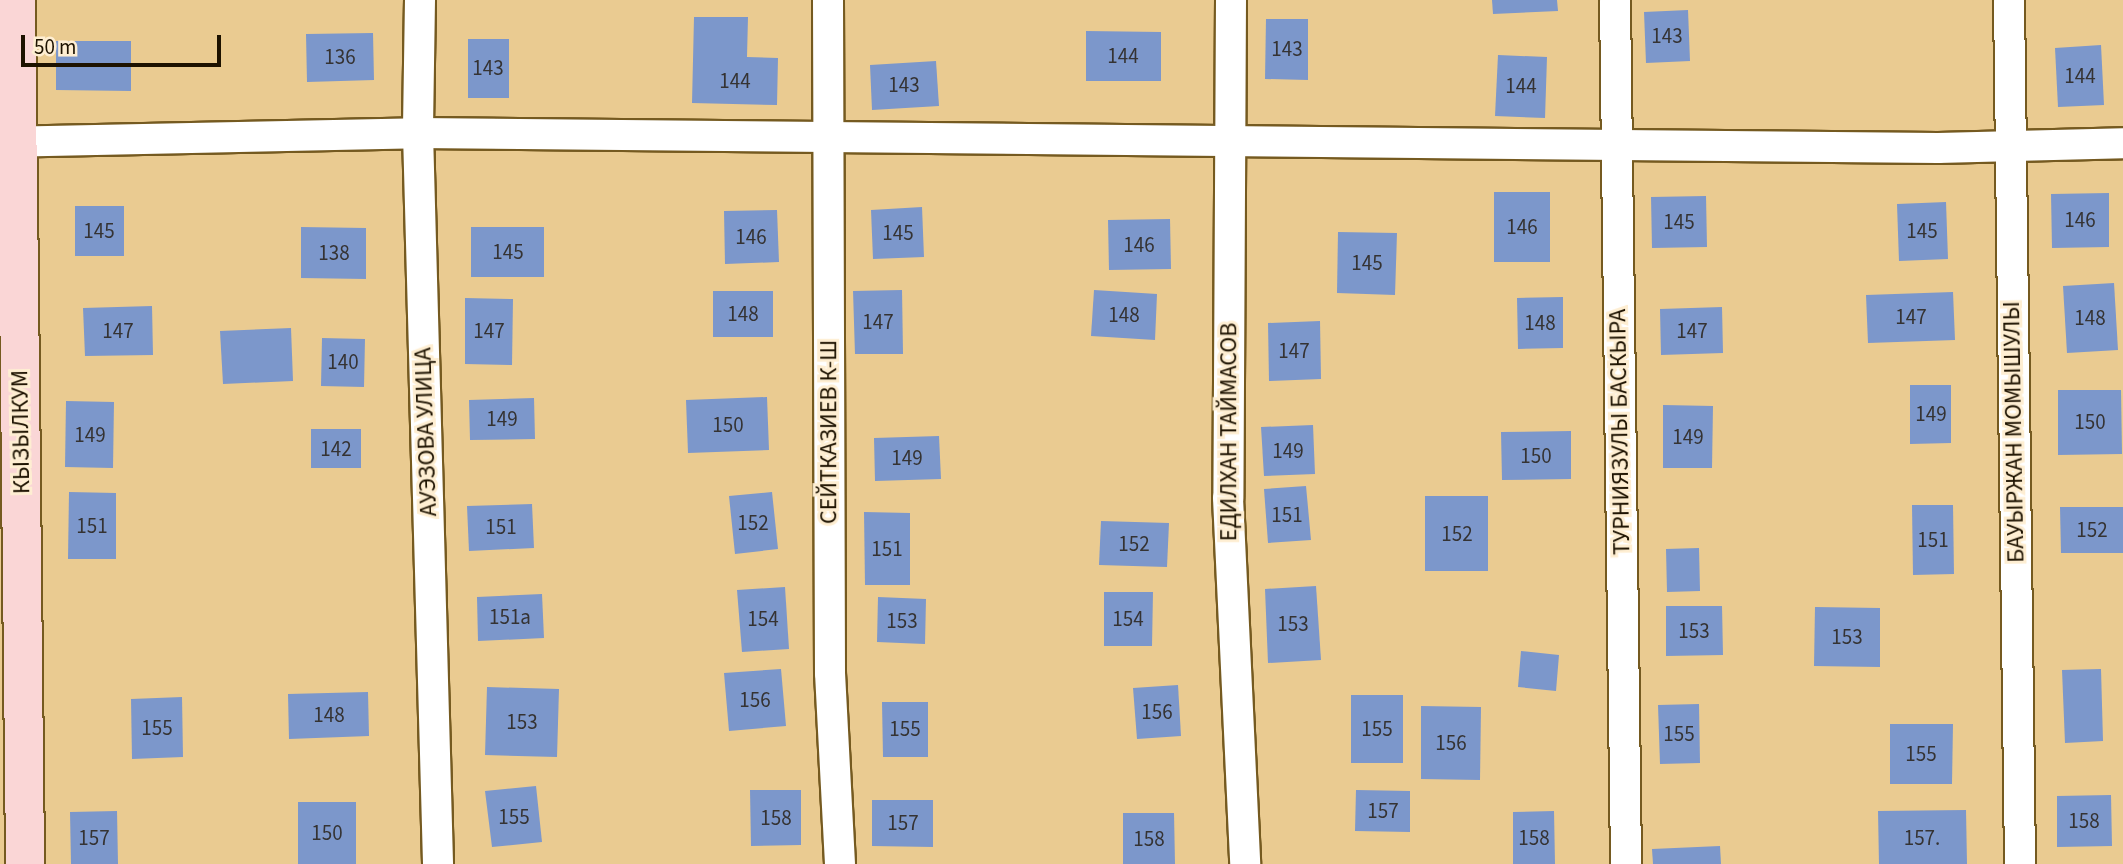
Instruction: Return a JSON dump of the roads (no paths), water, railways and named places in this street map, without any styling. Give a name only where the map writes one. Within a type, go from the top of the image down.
[{"type":"street","name":"КЫЗЫЛКУМ","points":[[16,0],[9,141],[25,864]]},
{"type":"street","name":"АУЭЗОВА УЛИЦА","points":[[419,0],[418,133],[438,864]]},
{"type":"street","name":"СЕЙТКАЗИЕВ К-Ш","points":[[828,0],[830,673],[840,864]]},
{"type":"street","name":"ЕДИЛХАН ТАЙМАСОВ","points":[[1231,0],[1227,498],[1244,864]]},
{"type":"street","name":"ТУРНИЯЗУЛЫ БАСКЫРА","points":[[1615,0],[1626,864]]},
{"type":"street","name":"БАУЫРЖАН МОМЫШУЛЫ","points":[[2009,0],[2020,864]]},
{"type":"street","points":[[9,141],[418,133],[827,139],[1230,139],[1616,144],[2010,145],[2123,142]]}]
